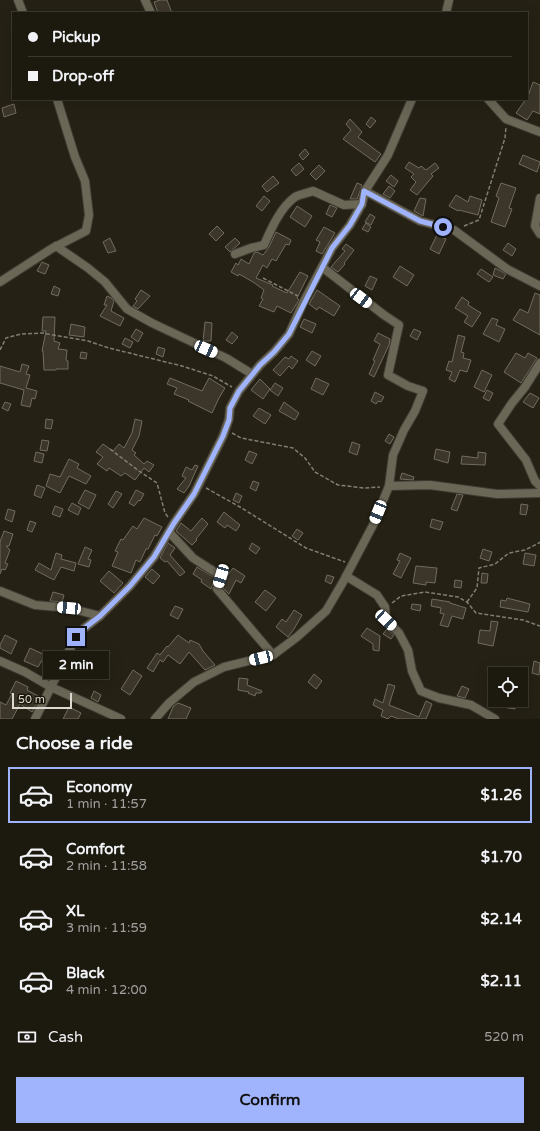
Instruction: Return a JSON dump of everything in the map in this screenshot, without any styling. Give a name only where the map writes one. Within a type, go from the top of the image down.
[{"type":"street","points":[[18,0],[23,12]]},
{"type":"street","points":[[146,0],[151,12]]},
{"type":"street","points":[[446,12],[449,0]]},
{"type":"street","points":[[0,282],[56,246],[86,231],[89,215],[85,181],[75,157],[56,100]]},
{"type":"street","points":[[35,719],[76,637],[82,630],[100,616],[130,586],[154,557],[174,523],[194,494],[225,430],[229,420],[230,408],[239,391],[252,374],[274,352],[289,334],[305,299],[332,248],[350,225],[362,204],[364,191],[388,155],[412,100]]},
{"type":"street","points":[[489,100],[506,119],[540,132]]},
{"type":"street","points":[[235,254],[264,245],[278,217],[296,197],[313,191],[344,205],[362,204]]},
{"type":"street","points":[[364,191],[420,221],[454,230],[507,269],[540,286]]},
{"type":"street","points":[[540,198],[535,226],[540,234]]},
{"type":"street","points":[[56,246],[88,268],[105,282],[127,309],[152,324],[226,358],[252,374]]},
{"type":"street","points":[[155,719],[169,703],[194,682],[224,667],[273,655],[297,637],[326,611],[373,526],[389,486],[393,454],[415,411],[422,391],[408,386],[388,375],[399,325],[322,268]]},
{"type":"street","points":[[540,363],[525,387],[512,402],[498,424],[526,460],[535,481],[540,486]]},
{"type":"street","points":[[389,486],[430,485],[497,494],[540,493]]},
{"type":"street","points":[[169,532],[192,558],[221,576],[217,589],[273,655]]},
{"type":"street","points":[[346,576],[377,595],[385,607],[386,620],[399,632],[408,650],[412,671],[421,691],[439,698],[470,705],[495,719]]},
{"type":"street","points":[[0,591],[35,606],[69,608],[100,616]]},
{"type":"street","points":[[0,661],[25,672],[51,687],[121,719]]},
{"type":"path","points":[[454,230],[479,220],[506,138],[506,119]]},
{"type":"path","points":[[263,278],[288,292],[305,299]]},
{"type":"path","points":[[0,350],[6,338],[21,334],[42,333],[88,340],[108,348],[182,366],[213,376],[239,391]]},
{"type":"path","points":[[225,430],[241,438],[293,448],[305,458],[315,472],[338,485],[364,488],[389,486]]},
{"type":"path","points":[[110,448],[157,483],[165,514],[174,523]]},
{"type":"path","points":[[199,484],[240,507],[306,548],[352,564]]},
{"type":"path","points":[[467,602],[477,588],[479,568],[495,564],[509,553],[525,550],[540,542]]},
{"type":"path","points":[[385,607],[401,596],[425,592],[458,597],[467,602],[476,613],[523,620],[540,626]]},
{"type":"building","points":[[167,0],[172,12],[158,12],[154,2]]},
{"type":"building","points":[[533,82],[540,85],[540,114],[533,111],[527,120],[516,113],[525,100],[528,100]]},
{"type":"building","points":[[14,104],[16,113],[4,117],[2,108]]},
{"type":"building","points":[[371,117],[376,121],[370,128],[366,124]]},
{"type":"building","points":[[350,119],[362,132],[358,137],[381,154],[375,162],[343,139],[351,130],[346,124]]},
{"type":"building","points":[[305,149],[309,154],[303,160],[299,155]]},
{"type":"building","points":[[523,155],[540,162],[537,172],[519,164]]},
{"type":"building","points":[[409,162],[419,168],[421,166],[426,170],[435,163],[439,168],[431,174],[433,176],[417,195],[410,190],[416,182],[411,177],[414,174],[405,168]]},
{"type":"building","points":[[299,163],[304,169],[296,176],[291,170]]},
{"type":"building","points":[[319,165],[325,171],[316,180],[310,174]]},
{"type":"building","points":[[391,175],[398,181],[394,187],[386,181]]},
{"type":"building","points":[[273,176],[279,183],[267,192],[262,186]]},
{"type":"building","points":[[357,183],[362,185],[358,197],[357,199],[350,199]]},
{"type":"building","points":[[501,183],[516,188],[509,208],[512,209],[505,227],[491,222],[499,198],[496,196]]},
{"type":"building","points":[[389,186],[395,191],[390,198],[383,194]]},
{"type":"building","points":[[456,195],[468,202],[470,196],[482,200],[478,215],[458,211],[449,206]]},
{"type":"building","points":[[264,196],[270,201],[262,211],[256,206]]},
{"type":"building","points":[[420,198],[426,199],[423,216],[414,211]]},
{"type":"building","points":[[330,205],[337,208],[332,217],[326,214]]},
{"type":"building","points":[[297,206],[312,216],[305,227],[290,217]]},
{"type":"building","points":[[370,214],[375,217],[371,225],[365,222]]},
{"type":"building","points":[[366,223],[371,227],[368,232],[362,229]]},
{"type":"building","points":[[217,226],[224,233],[216,241],[209,234]]},
{"type":"building","points":[[324,227],[335,233],[322,254],[316,251],[320,242],[316,240]]},
{"type":"building","points":[[276,232],[291,240],[289,245],[286,244],[276,261],[272,259],[267,268],[263,265],[256,278],[287,293],[300,272],[308,276],[297,298],[299,300],[291,313],[277,306],[274,312],[259,306],[263,299],[261,298],[264,290],[239,274],[238,276],[231,272],[236,263],[238,265],[241,259],[249,264],[254,253],[257,252],[263,255],[269,247]]},
{"type":"building","points":[[437,235],[446,239],[439,254],[430,249]]},
{"type":"building","points":[[110,238],[116,251],[108,253],[103,242]]},
{"type":"building","points":[[235,238],[240,243],[230,252],[225,247]]},
{"type":"building","points":[[508,243],[516,249],[512,256],[503,250]]},
{"type":"building","points":[[346,244],[354,250],[338,272],[331,267],[345,251],[342,249]]},
{"type":"building","points":[[42,262],[49,265],[45,274],[37,271]]},
{"type":"building","points":[[400,266],[414,275],[407,286],[393,277]]},
{"type":"building","points":[[495,268],[506,274],[503,279],[493,275]]},
{"type":"building","points":[[481,269],[493,277],[489,282],[477,274]]},
{"type":"building","points":[[370,276],[377,279],[372,290],[365,286]]},
{"type":"building","points":[[54,286],[60,289],[58,296],[51,294]]},
{"type":"building","points":[[141,290],[150,296],[138,309],[133,306],[137,301],[135,299]]},
{"type":"building","points":[[317,290],[340,306],[334,316],[319,307],[317,310],[309,304]]},
{"type":"building","points":[[535,293],[540,295],[540,335],[513,320],[520,309],[528,313]]},
{"type":"building","points":[[107,296],[114,301],[111,311],[124,318],[120,326],[100,316],[107,305],[104,305]]},
{"type":"building","points":[[462,297],[469,302],[468,305],[481,313],[472,327],[464,322],[468,316],[455,308]]},
{"type":"building","points":[[43,317],[55,317],[54,341],[60,343],[58,349],[67,350],[66,360],[68,361],[68,369],[44,370],[42,351],[46,331],[42,331]]},
{"type":"building","points":[[492,318],[498,320],[496,325],[505,329],[499,342],[483,334]]},
{"type":"building","points":[[304,319],[316,324],[312,333],[300,327]]},
{"type":"building","points":[[205,322],[212,323],[211,341],[203,341]]},
{"type":"building","points":[[71,324],[85,327],[84,337],[69,335]]},
{"type":"building","points":[[136,329],[143,333],[138,342],[131,337]]},
{"type":"building","points":[[414,329],[421,332],[417,340],[410,336]]},
{"type":"building","points":[[232,332],[238,337],[232,344],[226,340]]},
{"type":"building","points":[[378,333],[390,339],[389,345],[374,377],[369,374],[380,344],[374,341]]},
{"type":"building","points":[[458,335],[465,337],[461,352],[464,353],[463,358],[471,360],[467,372],[460,370],[455,382],[449,379],[452,372],[446,370],[449,361],[452,362]]},
{"type":"building","points":[[125,338],[133,342],[130,348],[122,344]]},
{"type":"building","points":[[158,347],[165,349],[163,357],[156,354]]},
{"type":"building","points":[[312,351],[321,356],[315,366],[306,360]]},
{"type":"building","points":[[81,352],[87,353],[86,359],[80,358]]},
{"type":"building","points":[[516,353],[525,358],[528,353],[537,358],[521,383],[504,372]]},
{"type":"building","points":[[291,356],[298,361],[292,369],[289,366],[280,376],[273,370],[285,357],[289,359]]},
{"type":"building","points":[[22,364],[29,366],[26,374],[30,375],[26,388],[37,391],[35,399],[32,398],[30,407],[21,405],[24,390],[0,383],[0,366],[20,372]]},
{"type":"building","points":[[482,370],[492,375],[484,392],[474,387]]},
{"type":"building","points":[[170,378],[202,391],[209,378],[225,388],[212,413],[188,401],[189,400],[174,394],[177,388],[167,384]]},
{"type":"building","points":[[316,378],[329,384],[323,395],[311,389]]},
{"type":"building","points":[[260,379],[270,389],[263,399],[251,390]]},
{"type":"building","points":[[275,383],[283,388],[278,396],[270,390]]},
{"type":"building","points":[[487,390],[493,393],[489,401],[483,398]]},
{"type":"building","points":[[375,392],[384,397],[381,402],[378,401],[376,404],[371,401]]},
{"type":"building","points":[[530,393],[539,398],[533,408],[523,402]]},
{"type":"building","points":[[5,402],[11,404],[8,411],[2,408]]},
{"type":"building","points":[[284,402],[299,413],[295,420],[279,411]]},
{"type":"building","points":[[259,408],[271,415],[265,424],[253,416]]},
{"type":"building","points":[[46,419],[53,420],[51,429],[45,428]]},
{"type":"building","points":[[135,419],[142,421],[139,436],[132,450],[136,453],[134,455],[144,464],[147,461],[154,465],[149,472],[144,468],[135,480],[125,473],[121,476],[109,468],[107,471],[97,464],[103,457],[96,452],[103,444],[113,451],[119,444],[124,448],[132,433]]},
{"type":"building","points":[[389,434],[394,437],[390,444],[385,441]]},
{"type":"building","points":[[42,440],[49,441],[47,451],[40,450]]},
{"type":"building","points":[[352,442],[360,445],[357,455],[349,452]]},
{"type":"building","points":[[436,449],[450,452],[448,463],[434,459]]},
{"type":"building","points":[[249,451],[257,454],[252,464],[245,460]]},
{"type":"building","points":[[36,452],[44,454],[42,463],[34,461]]},
{"type":"building","points":[[478,452],[486,453],[485,465],[461,464],[462,456],[478,458]]},
{"type":"building","points":[[69,459],[79,464],[77,468],[91,476],[86,484],[69,476],[60,493],[46,486],[50,474],[60,477]]},
{"type":"building","points":[[195,465],[198,466],[189,486],[184,493],[177,489],[186,478],[182,476],[186,467],[192,470]]},
{"type":"building","points":[[402,473],[414,477],[413,480],[400,479]]},
{"type":"building","points":[[253,481],[259,483],[256,491],[250,488]]},
{"type":"building","points":[[37,485],[45,488],[41,498],[34,495]]},
{"type":"building","points":[[85,490],[96,495],[89,509],[78,503]]},
{"type":"building","points":[[136,490],[144,494],[140,501],[139,500],[134,506],[129,503]]},
{"type":"building","points":[[116,491],[122,494],[113,508],[108,504]]},
{"type":"building","points":[[236,493],[242,496],[239,503],[233,500]]},
{"type":"building","points":[[457,494],[463,495],[457,511],[451,509]]},
{"type":"building","points":[[72,503],[81,508],[78,515],[68,510]]},
{"type":"building","points":[[521,504],[528,505],[526,515],[520,514]]},
{"type":"building","points":[[55,506],[63,509],[60,517],[52,514]]},
{"type":"building","points":[[8,509],[15,511],[12,522],[5,519]]},
{"type":"building","points":[[224,512],[240,525],[236,531],[227,525],[225,528],[217,522]]},
{"type":"building","points":[[144,518],[162,527],[157,536],[155,535],[148,549],[146,549],[140,562],[136,560],[131,573],[112,566],[118,552],[115,551],[121,539],[123,540],[133,526],[137,529]]},
{"type":"building","points":[[202,518],[208,524],[192,545],[176,531],[181,523],[191,531]]},
{"type":"building","points":[[432,519],[443,522],[440,530],[430,527]]},
{"type":"building","points":[[30,521],[36,523],[32,532],[27,530]]},
{"type":"building","points":[[297,529],[303,533],[298,540],[292,536]]},
{"type":"building","points":[[4,531],[13,534],[9,546],[6,546],[10,550],[5,563],[8,564],[5,570],[2,569],[0,574],[0,542]]},
{"type":"building","points":[[168,543],[175,548],[170,555],[185,572],[180,576],[167,561],[165,562],[160,558]]},
{"type":"building","points":[[252,543],[260,548],[256,554],[249,549]]},
{"type":"building","points":[[85,547],[92,550],[88,559],[91,560],[89,567],[78,564]]},
{"type":"building","points":[[483,549],[492,552],[489,561],[480,558]]},
{"type":"building","points":[[56,553],[62,555],[61,559],[76,563],[74,571],[61,567],[54,580],[35,570],[39,563],[51,570]]},
{"type":"building","points":[[400,553],[411,558],[401,578],[393,574],[400,561],[397,560]]},
{"type":"building","points":[[525,553],[536,555],[534,566],[523,564]]},
{"type":"building","points":[[416,566],[437,568],[435,583],[426,582],[426,585],[413,583]]},
{"type":"building","points":[[197,567],[215,578],[211,589],[193,574]]},
{"type":"building","points":[[233,568],[245,576],[241,583],[236,580],[229,594],[223,588],[226,577]]},
{"type":"building","points":[[152,569],[160,576],[153,584],[145,577]]},
{"type":"building","points":[[109,571],[123,583],[114,593],[100,581]]},
{"type":"building","points":[[482,573],[488,574],[487,583],[481,583]]},
{"type":"building","points":[[327,575],[334,577],[331,584],[325,581]]},
{"type":"building","points":[[455,580],[462,581],[461,588],[454,587]]},
{"type":"building","points":[[265,590],[276,598],[266,611],[255,602]]},
{"type":"building","points":[[53,592],[64,595],[62,602],[50,601]]},
{"type":"building","points":[[507,598],[530,604],[528,612],[500,607],[501,600],[506,601]]},
{"type":"building","points":[[432,599],[450,602],[466,608],[463,619],[452,616],[448,627],[440,625],[444,614],[440,613],[441,608],[431,606]]},
{"type":"building","points":[[412,604],[421,605],[420,611],[411,609]]},
{"type":"building","points":[[175,606],[183,609],[178,619],[170,615]]},
{"type":"building","points":[[294,610],[302,615],[288,637],[276,627],[282,619],[286,622]]},
{"type":"building","points":[[491,621],[498,622],[493,646],[478,643],[480,630],[490,631]]},
{"type":"building","points":[[367,628],[380,636],[379,651],[373,650],[373,644],[361,636]]},
{"type":"building","points":[[387,629],[394,635],[391,639],[383,634]]},
{"type":"building","points":[[5,635],[17,641],[11,654],[0,648]]},
{"type":"building","points":[[178,635],[189,643],[190,640],[199,644],[215,665],[205,670],[189,652],[180,664],[168,655],[163,662],[160,660],[153,672],[147,668],[157,653],[160,655]]},
{"type":"building","points":[[30,648],[45,655],[38,667],[24,661]]},
{"type":"building","points":[[534,661],[540,663],[539,675],[532,673]]},
{"type":"building","points":[[48,667],[54,670],[49,679],[43,676]]},
{"type":"building","points":[[96,667],[105,673],[101,678],[93,672]]},
{"type":"building","points":[[133,670],[142,676],[130,695],[121,689]]},
{"type":"building","points":[[314,674],[322,681],[316,689],[308,682]]},
{"type":"building","points":[[239,678],[248,679],[247,685],[262,691],[261,693],[256,693],[255,696],[248,693],[249,692],[238,690]]},
{"type":"building","points":[[16,681],[28,687],[27,690],[40,697],[32,712],[20,704],[12,719],[0,719],[0,702],[6,705],[12,694],[10,693]]},
{"type":"building","points":[[388,684],[395,686],[389,705],[419,717],[426,701],[432,704],[426,719],[399,719],[391,716],[388,719],[381,716],[383,710],[373,705],[375,699],[383,703]]},
{"type":"building","points":[[462,686],[469,689],[465,698],[457,696]]},
{"type":"building","points":[[94,691],[101,695],[98,702],[91,698]]},
{"type":"building","points":[[178,703],[191,708],[186,719],[168,719],[173,707]]},
{"type":"building","points":[[69,707],[81,713],[78,719],[63,719]]},
{"type":"building","points":[[502,707],[515,707],[515,709]]},
{"type":"route","points":[[76,637],[82,630],[100,616],[130,586],[154,557],[174,523],[194,494],[223,436],[229,420],[230,408],[239,391],[260,365],[274,352],[289,334],[305,299],[332,248],[350,225],[362,204],[364,191],[420,221],[443,227]]}]
